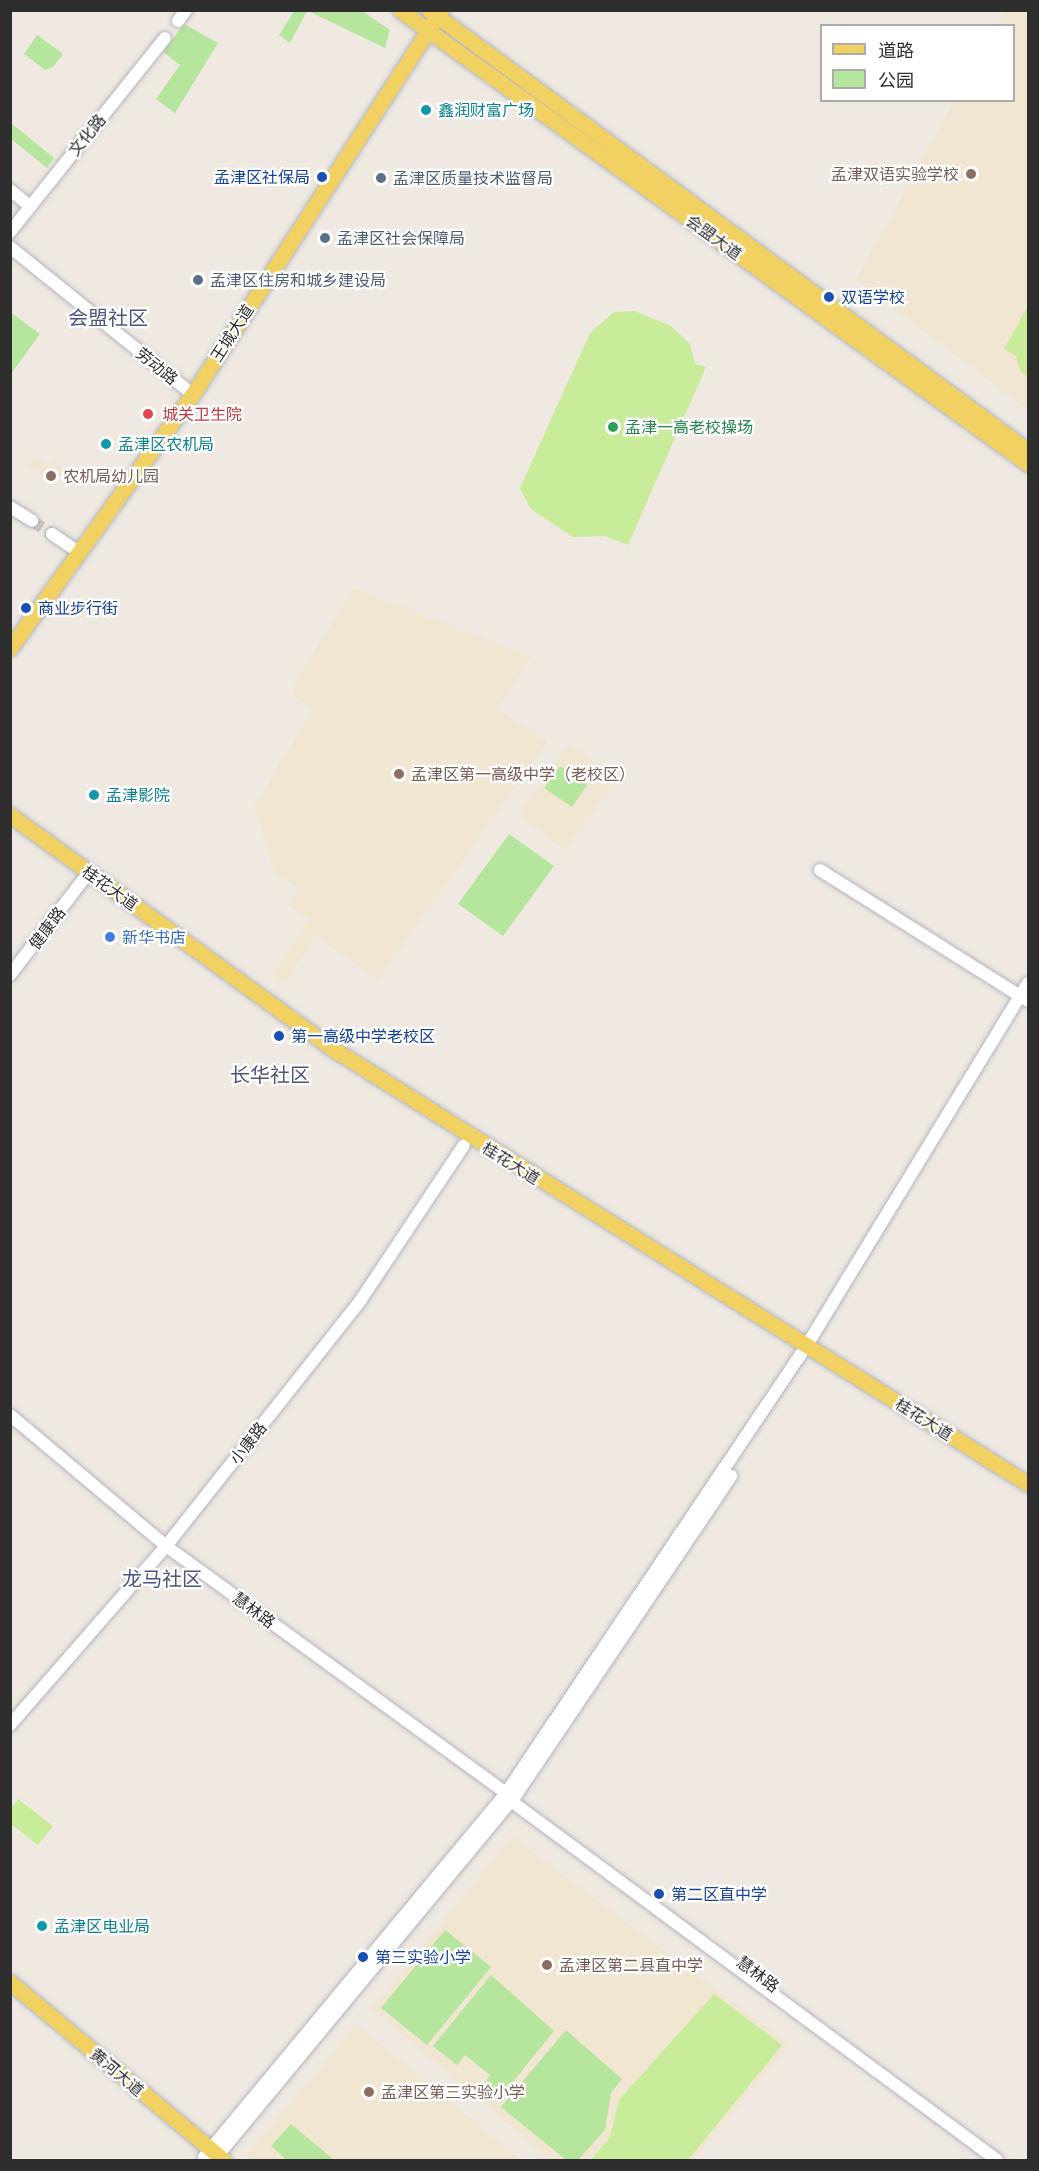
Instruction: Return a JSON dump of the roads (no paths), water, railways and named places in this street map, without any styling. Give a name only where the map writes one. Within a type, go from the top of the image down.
[{"type":"main road","name":"会盟大道","points":[[400,10],[1029,464]]},
{"type":"main road","points":[[423,10],[426,29]]},
{"type":"main road","name":"会盟大道","points":[[436,13],[1029,451]]},
{"type":"main road","name":"王城大道","points":[[10,648],[190,392],[436,13]]},
{"type":"main road","name":"王城大道","points":[[10,637],[190,392]]},
{"type":"main road","name":"桂花大道","points":[[10,815],[338,1052],[807,1350],[1029,1495]]},
{"type":"main road","name":"桂花大道","points":[[10,828],[257,1009],[464,1145],[1029,1484]]},
{"type":"main road","name":"黄河大道","points":[[10,1982],[213,2157]]},
{"type":"main road","name":"黄河大道","points":[[10,1994],[213,2157]]},
{"type":"street","name":"文化路","points":[[10,232],[165,38]]},
{"type":"street","points":[[10,190],[30,206]]},
{"type":"street","name":"劳动路","points":[[10,247],[190,392]]},
{"type":"street","points":[[10,507],[32,521]]},
{"type":"street","points":[[52,534],[79,552]]},
{"type":"street","points":[[820,870],[1026,998]]},
{"type":"street","name":"健康路","points":[[10,975],[83,880]]},
{"type":"street","points":[[213,2157],[511,1796],[807,1350],[1026,998],[1029,983]]},
{"type":"street","name":"小康路","points":[[10,1725],[166,1546],[360,1301],[464,1145]]},
{"type":"street","name":"慧林路","points":[[10,1415],[166,1546],[1007,2160]]},
{"type":"street","name":"慧林路","points":[[511,1796],[997,2160]]},
{"type":"tunnel","points":[[32,521],[52,534]]},
{"type":"place","name":"鑫润财富广场","points":[[426,110]]},
{"type":"place","name":"孟津双语实验学校","points":[[971,174]]},
{"type":"place","name":"孟津区社保局","points":[[322,177]]},
{"type":"place","name":"孟津区质量技术监督局","points":[[381,178]]},
{"type":"place","name":"孟津区社会保障局","points":[[325,238]]},
{"type":"place","name":"孟津区住房和城乡建设局","points":[[198,280]]},
{"type":"place","name":"双语学校","points":[[829,297]]},
{"type":"place","name":"城关卫生院","points":[[148,414]]},
{"type":"place","name":"孟津一高老校操场","points":[[613,427]]},
{"type":"place","name":"孟津区农机局","points":[[106,444]]},
{"type":"place","name":"农机局幼儿园","points":[[51,476]]},
{"type":"place","name":"商业步行街","points":[[26,608]]},
{"type":"place","name":"孟津区第一高级中学（老校区）","points":[[399,774]]},
{"type":"place","name":"孟津影院","points":[[94,795]]},
{"type":"place","name":"新华书店","points":[[110,937]]},
{"type":"place","name":"第一高级中学老校区","points":[[279,1036]]},
{"type":"place","name":"第二区直中学","points":[[659,1894]]},
{"type":"place","name":"孟津区电业局","points":[[42,1926]]},
{"type":"place","name":"第三实验小学","points":[[363,1957]]},
{"type":"place","name":"孟津区第二县直中学","points":[[547,1965]]},
{"type":"place","name":"孟津区第三实验小学","points":[[369,2092]]},
{"type":"district","name":"会盟社区","points":[[108,317]]},
{"type":"district","name":"长华社区","points":[[270,1074]]},
{"type":"district","name":"龙马社区","points":[[162,1578]]}]
